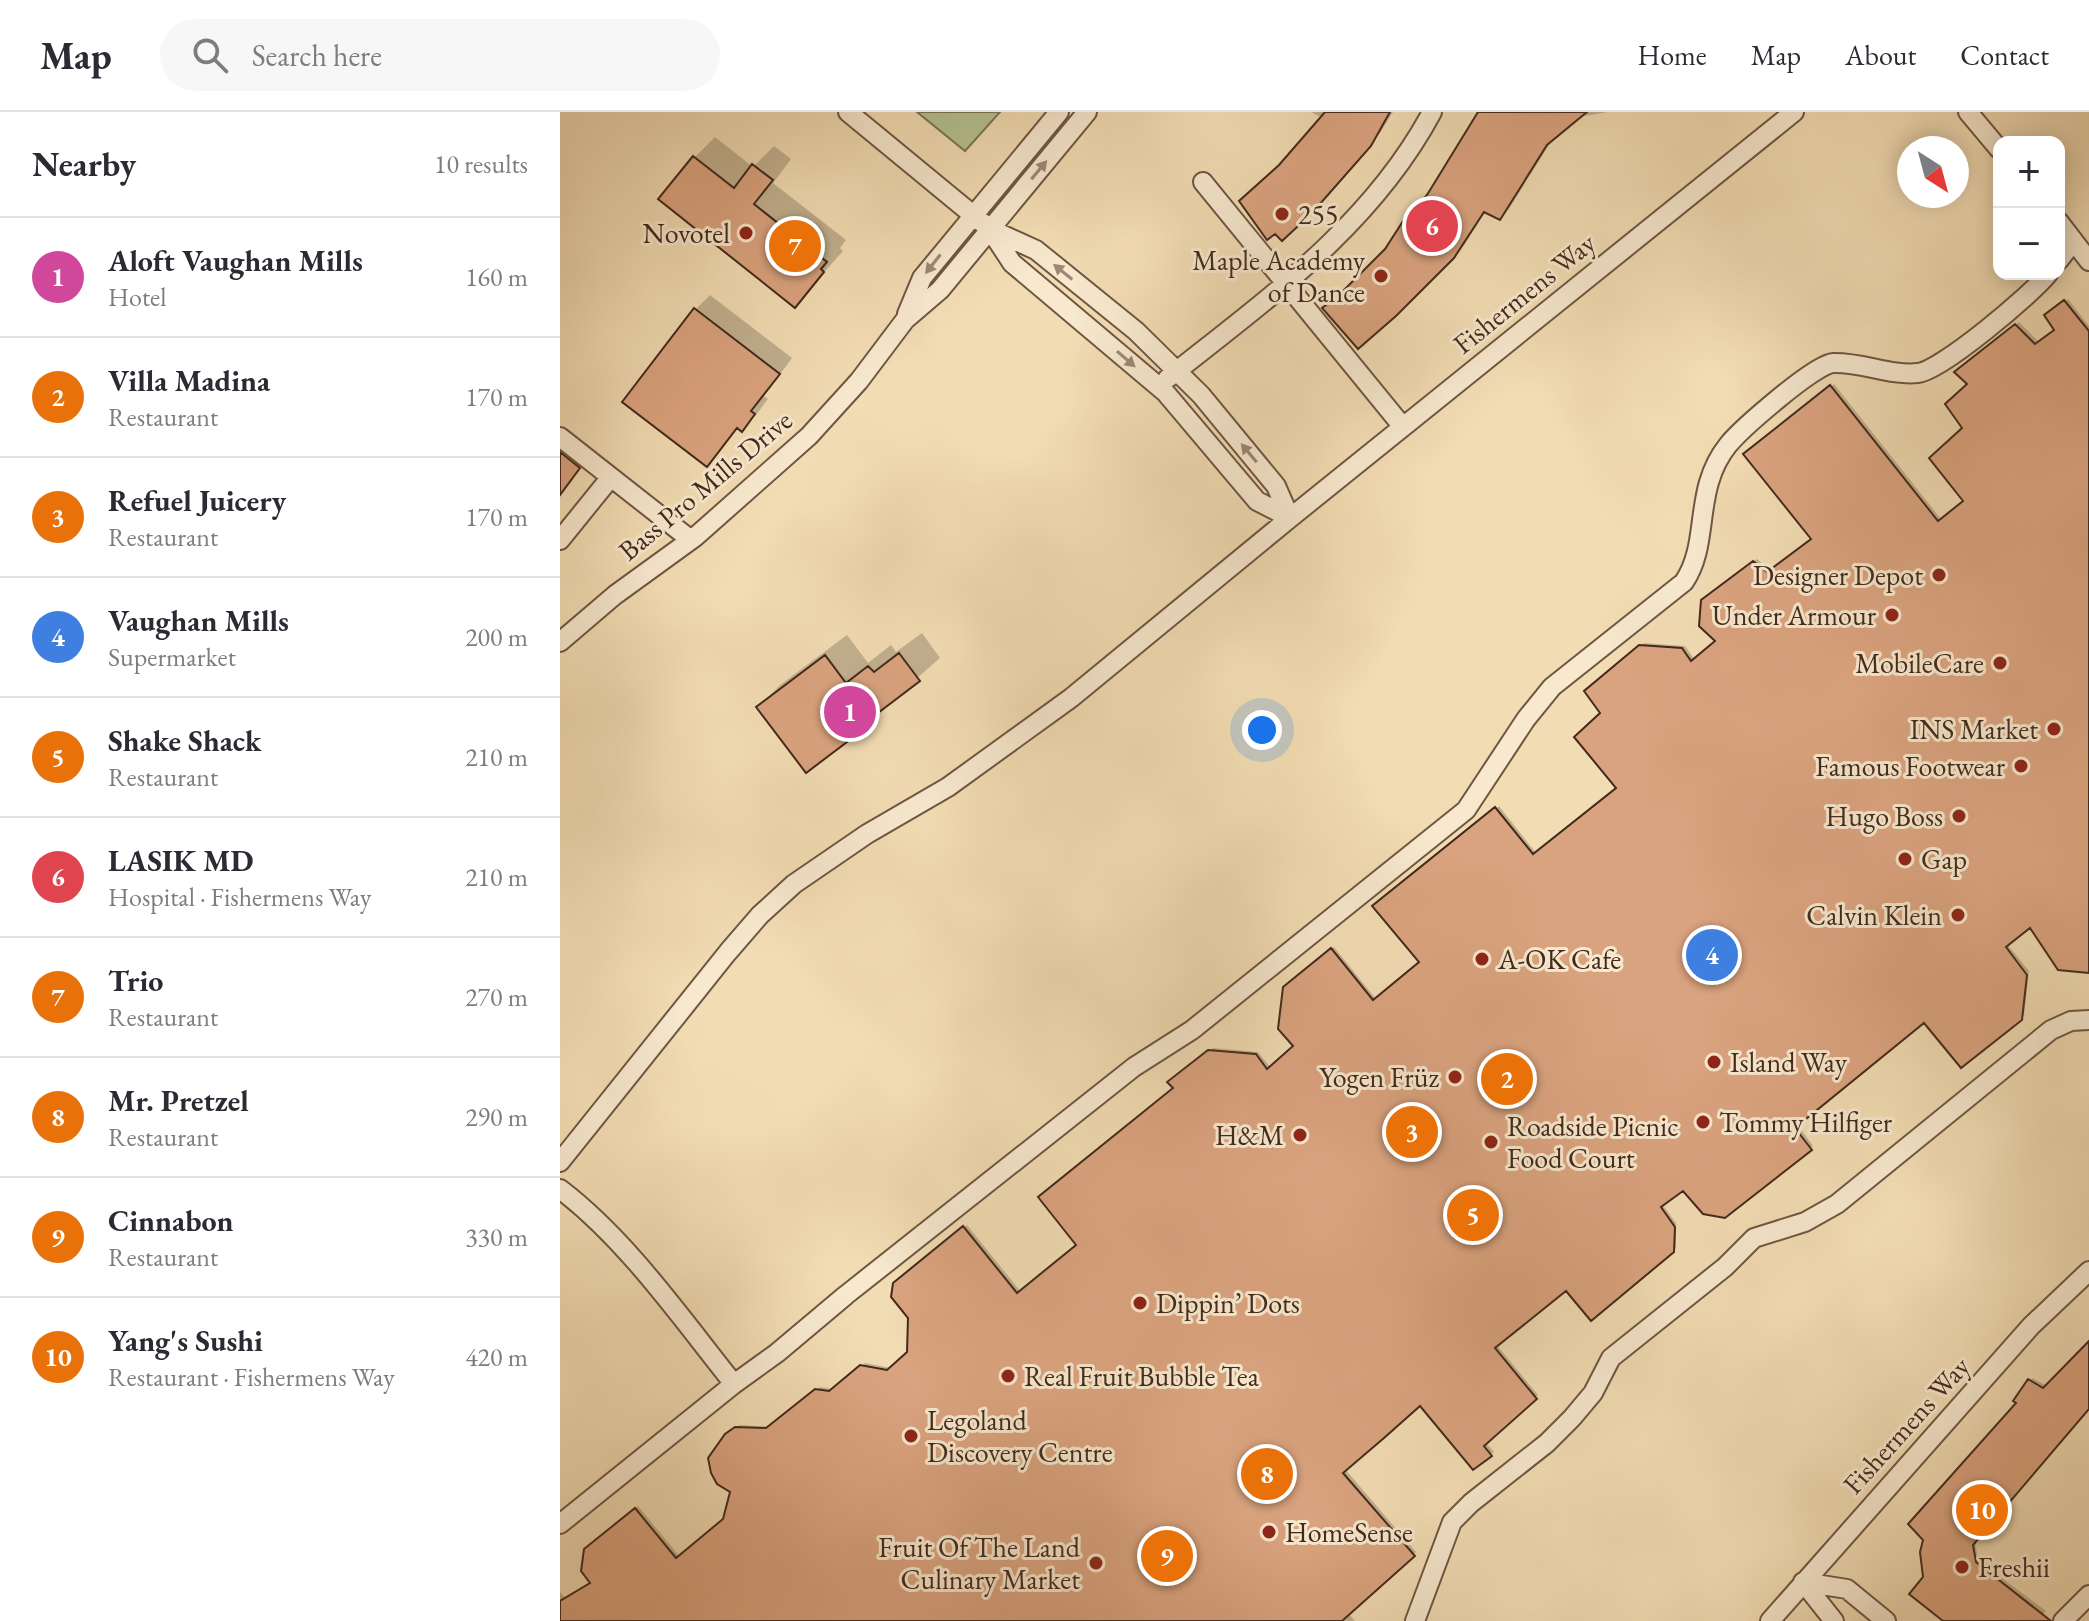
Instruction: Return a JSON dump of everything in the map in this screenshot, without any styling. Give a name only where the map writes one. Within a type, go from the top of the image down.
[{"type":"street","points":[[848,112],[990,229],[1036,250],[1136,331],[1201,395],[1276,486],[1290,518]]},
{"type":"street","name":"Bass Pro Mills Drive","points":[[905,320],[922,278],[1059,112]]},
{"type":"street","name":"Bass Pro Mills Drive","points":[[561,639],[691,540],[809,436],[859,381],[905,320],[940,290],[1087,112]]},
{"type":"street","points":[[1158,386],[1286,285],[1345,230],[1383,188],[1432,112]]},
{"type":"street","name":"Fishermens Way","points":[[560,1162],[728,952],[760,915],[794,884],[867,834],[948,787],[1071,698],[1794,112]]},
{"type":"street","points":[[1968,112],[1993,142]]},
{"type":"street","points":[[1203,182],[1403,427]]},
{"type":"street","points":[[990,229],[1012,263],[1158,386],[1257,501],[1290,518]]},
{"type":"street","points":[[2065,231],[2089,261]]},
{"type":"street","points":[[2065,252],[2073,242]]},
{"type":"street","points":[[560,1524],[1134,1067],[1192,1030],[1466,810],[1526,719],[1552,687],[1684,582],[1694,563],[1703,501],[1716,464],[1745,427],[1811,373],[1827,364],[1898,372],[1930,370],[1976,337],[2041,280]]},
{"type":"street","points":[[560,437],[691,540]]},
{"type":"street","points":[[560,540],[611,477]]},
{"type":"street","points":[[1415,1621],[1452,1522],[1471,1503],[1547,1443],[1572,1418],[1593,1393],[1611,1358],[1725,1267],[1754,1238],[1805,1222],[1837,1204],[2051,1030],[2071,1021],[2089,1020]]},
{"type":"street","points":[[560,1189],[599,1222],[624,1250],[734,1384]]},
{"type":"street","name":"Fishermens Way","points":[[1770,1621],[2031,1326],[2089,1271]]},
{"type":"street","points":[[1803,1582],[1834,1621]]},
{"type":"street","points":[[1803,1582],[1847,1589],[1886,1621]]},
{"type":"green space","points":[[917,112],[1000,112],[965,151]]},
{"type":"building","points":[[1325,112],[1390,112],[1371,146],[1312,213],[1282,241],[1275,234],[1267,240],[1239,201],[1279,165]]},
{"type":"building","points":[[1478,112],[1587,112],[1547,145],[1500,220],[1484,212],[1454,258],[1358,349],[1322,308],[1385,249],[1403,221],[1427,195]]},
{"type":"building","name":"Novotel","points":[[693,156],[734,188],[752,164],[773,180],[754,204],[827,262],[821,269],[824,272],[795,308],[658,199]]},
{"type":"building","points":[[2064,300],[2089,331],[2089,973],[2058,970],[2030,928],[2006,947],[2027,975],[2022,1020],[1961,1068],[1924,1023],[1795,1128],[1812,1150],[1725,1218],[1703,1214],[1683,1191],[1661,1207],[1675,1227],[1674,1252],[1591,1321],[1566,1291],[1495,1348],[1537,1399],[1484,1446],[1492,1456],[1473,1470],[1420,1406],[1343,1473],[1415,1556],[1342,1621],[560,1621],[560,1601],[590,1583],[581,1571],[584,1549],[635,1508],[676,1558],[723,1519],[730,1492],[717,1484],[708,1458],[725,1434],[735,1427],[766,1428],[815,1389],[829,1391],[860,1365],[887,1370],[907,1352],[908,1318],[891,1297],[893,1283],[963,1226],[1017,1293],[1076,1245],[1038,1197],[1173,1088],[1167,1082],[1208,1050],[1256,1054],[1267,1069],[1293,1046],[1278,1029],[1283,987],[1331,948],[1373,1000],[1419,962],[1372,906],[1495,807],[1533,854],[1616,788],[1574,737],[1600,713],[1584,691],[1639,645],[1682,648],[1691,661],[1715,641],[1699,626],[1701,600],[1753,561],[1767,572],[1811,539],[1743,454],[1830,385],[1938,521],[1963,501],[1929,458],[1962,428],[1945,404],[1967,384],[1954,372],[2015,324],[2035,344],[2054,330],[2044,315]]},
{"type":"building","points":[[694,308],[780,374],[751,411],[755,414],[742,432],[737,428],[707,467],[622,402]]},
{"type":"building","points":[[560,452],[580,468],[560,495]]},
{"type":"building","points":[[899,653],[920,681],[849,735],[851,739],[806,773],[756,707],[825,655],[846,683],[868,666],[874,672]]},
{"type":"building","points":[[2089,1341],[2089,1409],[1973,1545],[1976,1562],[2051,1621],[1943,1621],[1909,1594],[1923,1577],[1920,1552],[1923,1540],[1908,1524],[2016,1403],[2013,1401],[2028,1379],[2043,1388]]},
{"type":"place","name":"255","points":[[1282,214]]},
{"type":"place","name":"LASIK MD","points":[[1432,226]]},
{"type":"place","name":"Novotel","points":[[746,233]]},
{"type":"place","name":"Trio","points":[[795,246]]},
{"type":"place","name":"Maple Academy of Dance","points":[[1381,276]]},
{"type":"place","name":"Designer Depot","points":[[1939,575]]},
{"type":"place","name":"Under Armour","points":[[1892,615]]},
{"type":"place","name":"MobileCare","points":[[2000,663]]},
{"type":"place","name":"Aloft Vaughan Mills","points":[[850,712]]},
{"type":"place","name":"INS Market","points":[[2054,729]]},
{"type":"place","name":"Famous Footwear","points":[[2021,766]]},
{"type":"place","name":"Hugo Boss","points":[[1959,816]]},
{"type":"place","name":"Gap","points":[[1905,859]]},
{"type":"place","name":"Calvin Klein","points":[[1958,915]]},
{"type":"place","name":"Vaughan Mills","points":[[1712,955]]},
{"type":"place","name":"A-OK Cafe","points":[[1482,959]]},
{"type":"place","name":"Island Way","points":[[1714,1062]]},
{"type":"place","name":"Yogen Früz","points":[[1455,1077]]},
{"type":"place","name":"Villa Madina","points":[[1507,1079]]},
{"type":"place","name":"Tommy Hilfiger","points":[[1703,1122]]},
{"type":"place","name":"Refuel Juicery","points":[[1412,1132]]},
{"type":"place","name":"H&M","points":[[1300,1135]]},
{"type":"place","name":"Roadside Picnic Food Court","points":[[1491,1142]]},
{"type":"place","name":"Shake Shack","points":[[1473,1215]]},
{"type":"place","name":"Dippin’ Dots","points":[[1140,1303]]},
{"type":"place","name":"Real Fruit Bubble Tea","points":[[1008,1376]]},
{"type":"place","name":"Legoland Discovery Centre","points":[[911,1436]]},
{"type":"place","name":"Mr. Pretzel","points":[[1267,1474]]},
{"type":"place","name":"Yang's Sushi","points":[[1982,1510]]},
{"type":"place","name":"HomeSense","points":[[1269,1532]]},
{"type":"place","name":"Cinnabon","points":[[1167,1556]]},
{"type":"place","name":"Fruit Of The Land Culinary Market","points":[[1096,1563]]},
{"type":"place","name":"Freshii","points":[[1962,1567]]}]
